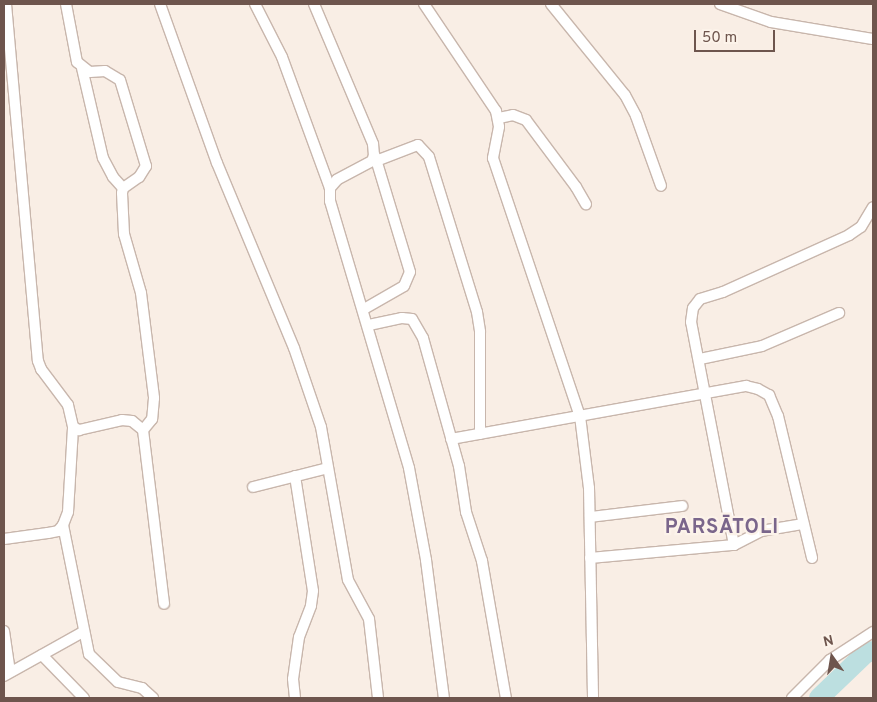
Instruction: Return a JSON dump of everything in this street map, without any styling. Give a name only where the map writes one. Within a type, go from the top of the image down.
[{"type":"street","points":[[6,4],[38,361],[41,369],[68,405],[73,427],[68,512],[63,525],[83,632],[93,662],[118,682],[142,688],[153,698]]},
{"type":"street","points":[[66,4],[78,62],[82,68],[103,158],[113,177],[123,188],[124,234],[141,293],[154,398],[152,419],[143,430]]},
{"type":"street","points":[[160,4],[220,172],[294,348],[320,427],[348,580],[369,619],[378,698]]},
{"type":"street","points":[[255,4],[282,57],[330,188],[330,201],[369,325],[409,468],[426,560],[444,698]]},
{"type":"street","points":[[314,4],[375,158],[410,272],[404,286],[364,309]]},
{"type":"street","points":[[424,4],[499,118],[493,158],[580,416],[588,472],[593,698]]},
{"type":"street","points":[[551,4],[625,95],[636,116],[661,186]]},
{"type":"street","points":[[720,4],[771,22],[873,39]]},
{"type":"street","points":[[82,68],[90,72],[105,71],[120,80],[146,166],[139,177],[123,188]]},
{"type":"street","points":[[499,118],[512,115],[526,120],[576,187],[586,204]]},
{"type":"street","points":[[330,188],[337,180],[375,158],[418,145],[429,157],[477,312],[480,434]]},
{"type":"street","points":[[734,545],[707,394],[691,322],[693,308],[700,299],[723,292],[849,236],[862,227],[873,211]]},
{"type":"street","points":[[700,359],[762,346],[839,313]]},
{"type":"street","points":[[369,325],[402,318],[412,319],[417,325],[459,466],[466,512],[482,561],[506,698]]},
{"type":"street","points":[[451,439],[746,386],[769,396],[778,416],[812,558]]},
{"type":"street","points":[[73,427],[79,430],[122,420],[132,421],[143,430],[164,604]]},
{"type":"street","points":[[253,487],[328,468]]},
{"type":"street","points":[[295,476],[313,591],[311,606],[299,636],[293,679],[295,698]]},
{"type":"street","points":[[590,517],[682,506]]},
{"type":"street","points":[[590,558],[734,545],[761,531],[803,524]]},
{"type":"street","points":[[4,539],[48,533],[63,525]]},
{"type":"street","points":[[4,631],[7,674],[83,632]]},
{"type":"street","points":[[792,698],[830,660],[873,632]]},
{"type":"street","points":[[42,655],[84,698]]},
{"type":"waterway","points":[[819,698],[866,653],[873,651]]},
{"type":"district","name":"PARSĀTOLI","points":[[722,528]]}]
